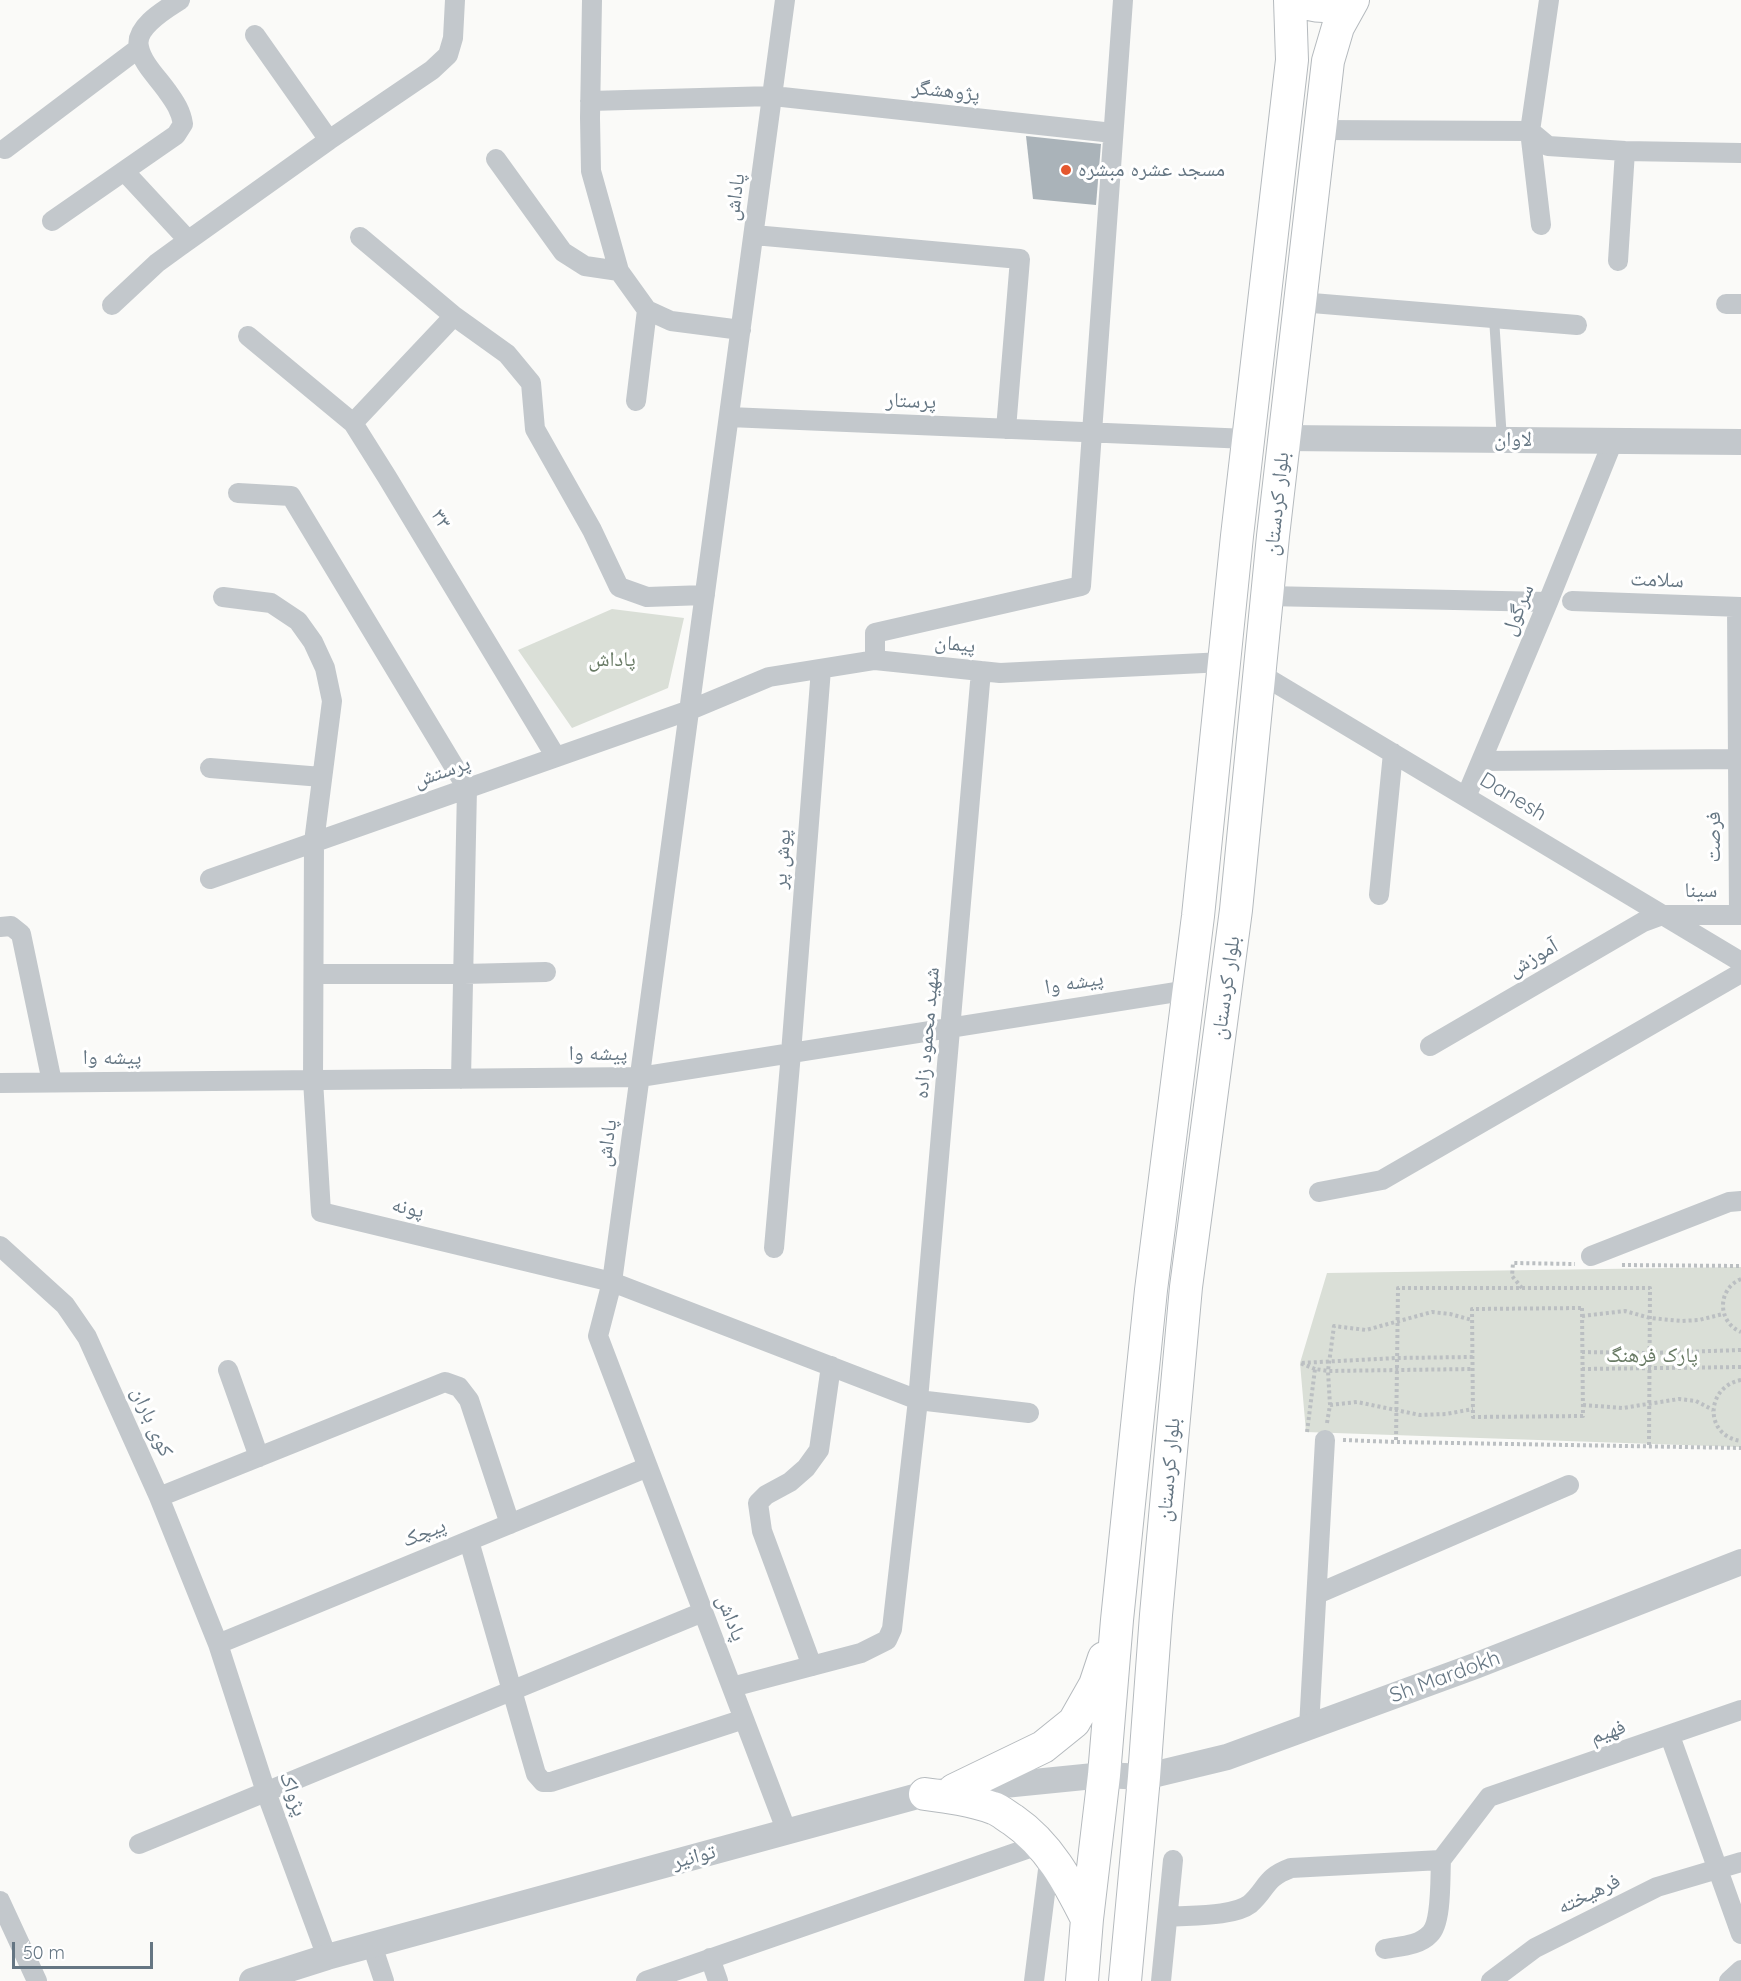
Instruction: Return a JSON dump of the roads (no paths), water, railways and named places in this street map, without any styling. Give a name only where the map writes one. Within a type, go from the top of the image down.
[{"type":"main road","name":"بلوار کردستان","points":[[1082,1981],[1151,1290],[1189,990],[1248,439],[1292,60],[1290,0]]},
{"type":"main road","points":[[1299,0],[1322,7],[1340,4],[1347,0]]},
{"type":"main road","name":"بلوار کردستان","points":[[1125,1981],[1186,1287],[1236,910],[1284,438],[1328,61],[1338,27],[1353,0]]},
{"type":"main road","points":[[939,1792],[1043,1748],[1074,1722],[1095,1684],[1117,1620]]},
{"type":"main road","points":[[939,1792],[996,1808],[1020,1825],[1045,1849],[1070,1885],[1087,1919]]},
{"type":"street","points":[[52,221],[176,135],[183,124],[181,112],[146,62],[139,48],[142,32],[157,14],[180,0]]},
{"type":"street","points":[[112,305],[158,263],[188,240],[432,70],[448,55],[453,38],[455,0]]},
{"type":"street","points":[[592,0],[591,171],[619,271],[647,310],[671,321],[741,330]]},
{"type":"street","name":"پاداش","points":[[785,0],[612,1282],[598,1336],[787,1832]]},
{"type":"street","points":[[875,660],[875,633],[1081,586],[1123,0]]},
{"type":"street","points":[[1541,225],[1530,131],[1549,0]]},
{"type":"street","points":[[255,35],[329,140]]},
{"type":"street","points":[[5,149],[139,48]]},
{"type":"street","name":"پژوهشگر","points":[[590,100],[773,96],[1113,134]]},
{"type":"street","points":[[1320,130],[1530,131],[1548,146],[1625,151],[1741,153]]},
{"type":"street","points":[[1618,261],[1625,151]]},
{"type":"street","points":[[496,159],[563,252],[585,266],[619,271]]},
{"type":"street","points":[[124,171],[188,240]]},
{"type":"street","points":[[754,235],[1020,259],[1006,429]]},
{"type":"street","points":[[360,237],[454,316],[507,354],[531,383],[535,429],[592,530],[619,586],[647,597],[705,595]]},
{"type":"street","points":[[1300,302],[1578,325]]},
{"type":"street","points":[[636,401],[647,310]]},
{"type":"street","points":[[353,423],[454,316]]},
{"type":"street","name":"۳۳","points":[[248,336],[353,423],[556,757]]},
{"type":"street","name":"پرستار","points":[[729,417],[1248,439]]},
{"type":"street","name":"لاوان","points":[[1284,438],[1741,442]]},
{"type":"street","name":"سرگول","points":[[1466,797],[1548,602],[1612,441]]},
{"type":"street","points":[[238,493],[291,496],[467,788],[461,1079]]},
{"type":"street","points":[[1267,596],[1548,602]]},
{"type":"street","points":[[223,597],[271,603],[298,621],[313,642],[325,668],[332,701],[314,842],[313,1080]]},
{"type":"street","name":"سلامت","points":[[1572,601],[1739,607]]},
{"type":"street","name":"فرصت","points":[[1739,607],[1740,915]]},
{"type":"street","name":"پیمان","points":[[690,710],[769,677],[875,660],[1000,672],[1224,662]]},
{"type":"street","name":"پوش پر","points":[[774,1248],[792,1053],[821,669]]},
{"type":"street","name":"شهید محمود زاده","points":[[732,1687],[861,1653],[887,1640],[892,1629],[918,1400],[981,671]]},
{"type":"street","name":"Danesh","points":[[1260,673],[1741,962]]},
{"type":"street","name":"پرستش","points":[[210,879],[690,710]]},
{"type":"street","points":[[1380,896],[1393,753]]},
{"type":"street","points":[[1481,761],[1739,759]]},
{"type":"street","points":[[210,768],[322,777]]},
{"type":"street","name":"سینا","points":[[1662,915],[1740,915]]},
{"type":"street","name":"آموزش","points":[[1430,1046],[1643,922],[1662,915]]},
{"type":"street","points":[[0,927],[11,926],[21,934],[52,1082]]},
{"type":"street","points":[[314,974],[546,972]]},
{"type":"street","points":[[1319,1192],[1382,1180],[1741,973]]},
{"type":"street","name":"پیشه وا","points":[[0,1083],[640,1077],[1189,990]]},
{"type":"street","name":"پونه","points":[[313,1080],[321,1212],[612,1282]]},
{"type":"street","points":[[1591,1256],[1729,1202],[1741,1201]]},
{"type":"street","name":"کوی باران","points":[[0,1246],[65,1305],[87,1337],[159,1497],[218,1644]]},
{"type":"street","points":[[612,1282],[918,1400],[1029,1413]]},
{"type":"street","points":[[812,1666],[762,1531],[758,1503],[766,1495],[790,1482],[806,1468],[819,1450],[831,1366]]},
{"type":"street","points":[[228,1370],[259,1457]]},
{"type":"street","points":[[159,1497],[445,1383],[459,1387],[469,1400],[510,1524]]},
{"type":"street","points":[[1309,1727],[1325,1440]]},
{"type":"street","name":"پیچک","points":[[218,1644],[648,1467]]},
{"type":"street","points":[[1317,1594],[1569,1485]]},
{"type":"street","points":[[469,1541],[536,1774],[543,1782],[551,1782],[744,1719]]},
{"type":"street","name":"Sh Mardokh","points":[[1144,1777],[1227,1757],[1475,1666],[1741,1562]]},
{"type":"street","points":[[139,1844],[703,1612]]},
{"type":"street","name":"پژواک","points":[[218,1644],[266,1792],[327,1958]]},
{"type":"street","name":"فهیم","points":[[1441,1860],[1489,1797],[1741,1710]]},
{"type":"street","points":[[1670,1736],[1741,1934]]},
{"type":"street","name":"توانیر","points":[[252,1981],[372,1945],[939,1792],[1104,1775],[1144,1777]]},
{"type":"street","points":[[646,1981],[1045,1849],[1034,1981]]},
{"type":"street","points":[[1161,1981],[1173,1860]]},
{"type":"street","points":[[1168,1917],[1235,1911],[1248,1905],[1257,1897],[1268,1880],[1291,1868],[1441,1860],[1437,1923],[1431,1934],[1415,1944],[1385,1949]]},
{"type":"street","name":"فرهیخته","points":[[1491,1981],[1535,1948],[1657,1887],[1741,1862]]},
{"type":"street","points":[[0,1901],[37,1981]]},
{"type":"street","points":[[372,1945],[384,1981]]},
{"type":"street","points":[[710,1958],[718,1981]]},
{"type":"street","points":[[1729,1981],[1741,1971]]},
{"type":"lane","points":[[1494,318],[1502,440]]},
{"type":"place","name":"مسجد عشره مبشره","points":[[1066,170]]},
{"type":"park label","name":"پارک فرهنگ","points":[[1652,1356]]}]
